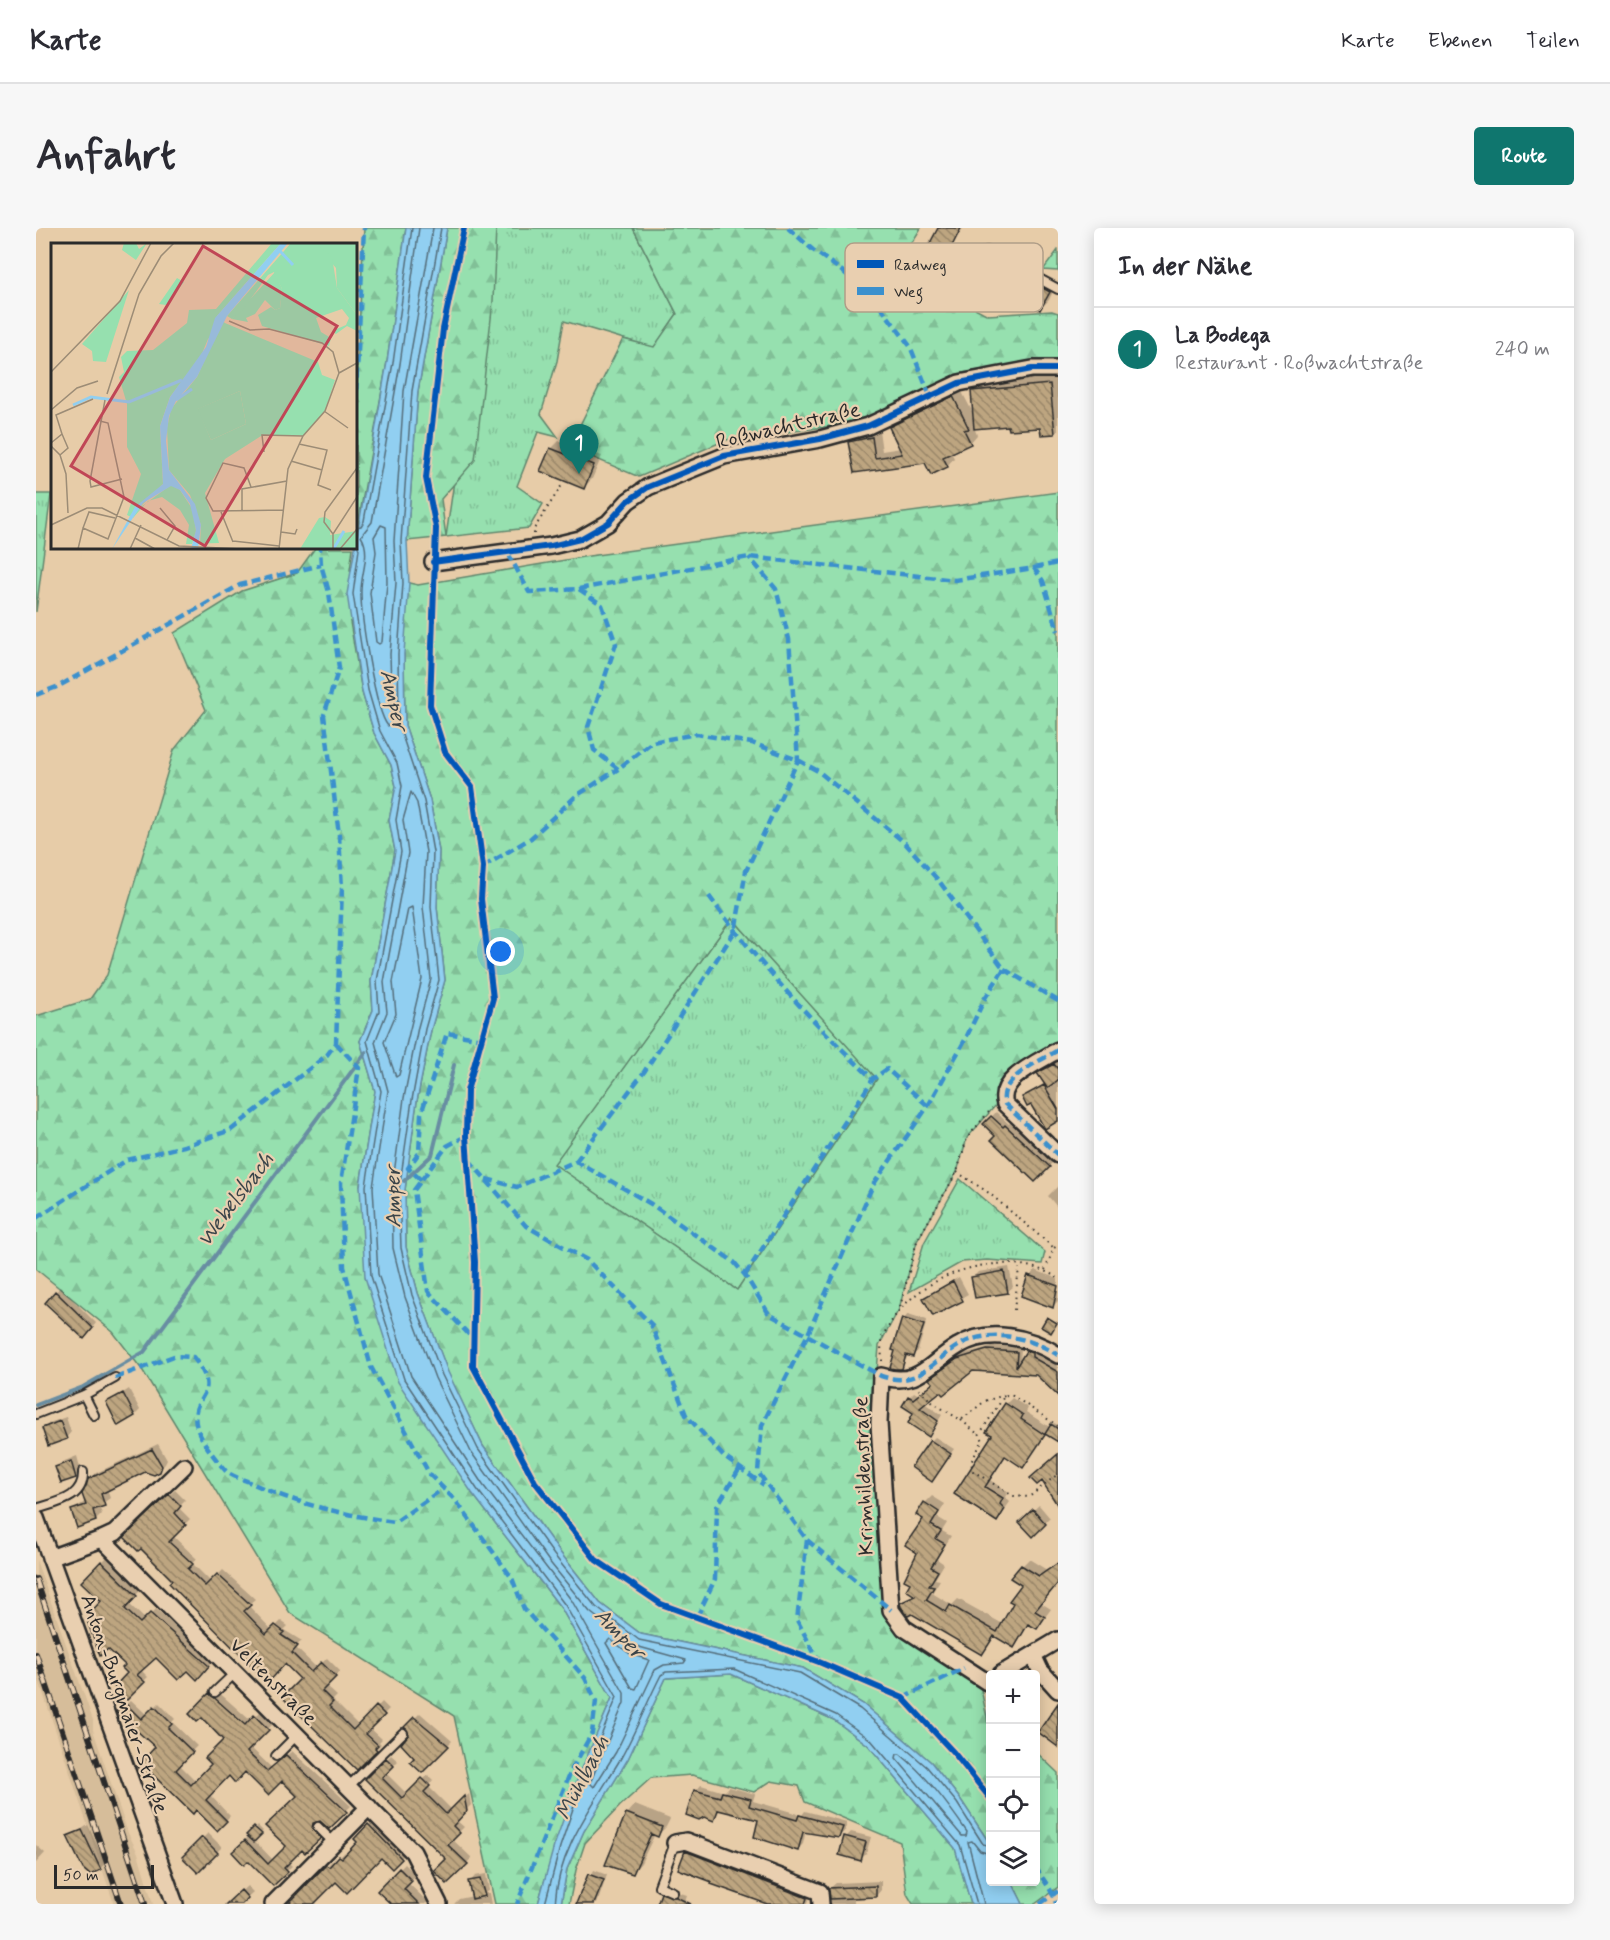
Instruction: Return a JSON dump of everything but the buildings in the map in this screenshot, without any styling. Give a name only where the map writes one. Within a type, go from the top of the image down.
[{"type":"street","name":"Roßwachtstraße","points":[[433,562],[537,549],[580,538],[608,523],[628,501],[648,487],[724,456],[820,439],[868,426],[959,383],[1032,369],[1058,369]]},
{"type":"street","points":[[1058,1050],[1023,1072],[1005,1088],[1003,1098],[1005,1104],[1058,1155]]},
{"type":"street","points":[[914,1378],[958,1346],[971,1340],[1011,1337],[1041,1344],[1058,1355]]},
{"type":"street","name":"Krimhildenstraße","points":[[914,1378],[893,1379],[881,1376],[879,1423],[891,1610],[904,1628],[986,1679]]},
{"type":"street","points":[[50,1558],[116,1533],[183,1466]]},
{"type":"street","name":"Anton-Burgmaier-Straße","points":[[36,1518],[175,1904]]},
{"type":"street","name":"Veltenstraße","points":[[102,1539],[413,1852],[439,1904]]},
{"type":"street","points":[[1009,1670],[1034,1657],[1058,1640]]},
{"type":"street","points":[[1034,1657],[1040,1670],[1058,1690]]},
{"type":"street","points":[[273,1904],[369,1807]]},
{"type":"street","points":[[675,1844],[686,1841],[820,1892],[821,1904]]},
{"type":"lane","points":[[1043,281],[1058,289]]},
{"type":"lane","points":[[36,1414],[84,1395],[115,1378]]},
{"type":"lane","points":[[84,1395],[94,1416]]},
{"type":"lane","points":[[36,1509],[76,1495],[84,1483],[83,1472]]},
{"type":"lane","points":[[215,1692],[235,1673]]},
{"type":"lane","points":[[348,1787],[403,1732]]},
{"type":"lane","points":[[276,1756],[297,1735]]},
{"type":"lane","points":[[318,1827],[334,1843]]},
{"type":"lane","points":[[673,1892],[659,1886],[675,1844]]},
{"type":"path","points":[[537,549],[534,529],[562,486]]},
{"type":"path","points":[[881,1376],[882,1338],[899,1309],[917,1241],[957,1172],[967,1138],[1003,1098]]},
{"type":"path","points":[[957,1172],[989,1193],[1054,1248]]},
{"type":"path","points":[[1045,1270],[1054,1248],[1058,1245]]},
{"type":"path","points":[[899,1309],[924,1288],[959,1269],[994,1264],[1045,1270],[1058,1278]]},
{"type":"path","points":[[1014,1310],[1019,1267]]},
{"type":"path","points":[[914,1378],[921,1391],[933,1403],[961,1420],[983,1440],[971,1462],[974,1471],[1013,1497],[1029,1497],[1058,1474]]},
{"type":"path","points":[[961,1420],[985,1401],[1005,1395],[1013,1396],[1058,1426]]},
{"type":"path","points":[[979,1435],[1005,1395]]},
{"type":"shaded area","points":[[36,1560],[93,1720],[93,1730],[128,1833],[138,1853],[153,1904],[114,1904],[36,1672]]},
{"type":"green space","points":[[364,228],[406,228],[387,362],[357,530],[357,372]]},
{"type":"green space","points":[[447,228],[496,228],[493,301],[475,460],[441,499],[446,537],[407,541],[418,391]]},
{"type":"green space","points":[[490,228],[633,228],[677,314],[654,348],[564,321],[557,361],[541,414],[558,437],[538,432],[517,486],[543,504],[529,528],[446,537]]},
{"type":"green space","points":[[633,228],[921,228],[912,243],[845,243],[845,312],[982,312],[988,315],[1052,311],[1058,313],[1058,362],[1028,362],[957,374],[894,406],[847,424],[726,440],[639,477],[594,458],[576,433],[623,339],[654,347],[677,314]]},
{"type":"green space","points":[[1058,250],[1058,271],[1043,270]]},
{"type":"green space","points":[[1058,492],[1058,1050],[1003,1097],[967,1138],[957,1172],[917,1241],[899,1309],[879,1346],[873,1423],[882,1608],[898,1632],[980,1684],[986,1713],[986,1838],[961,1800],[931,1762],[863,1704],[803,1668],[641,1634],[600,1603],[559,1551],[483,1446],[448,1373],[418,1293],[406,1247],[405,1190],[417,1101],[431,1030],[445,980],[437,907],[439,851],[430,800],[405,725],[404,654],[350,622],[362,692],[374,733],[391,765],[396,786],[389,820],[395,851],[371,981],[373,1010],[360,1041],[375,1091],[360,1186],[472,1493],[561,1608],[612,1698],[571,1800],[538,1904],[495,1904],[454,1716],[290,1613],[143,1371],[113,1332],[36,1269],[36,1016],[90,999],[107,975],[174,750],[206,710],[174,633],[242,591],[297,573],[314,549],[353,549],[350,570],[418,585],[589,556]],"holes":[[[732,918],[877,1079],[737,1290],[554,1164]]]},
{"type":"green space","points":[[36,494],[51,494],[36,612]]},
{"type":"green space","points":[[732,918],[878,1079],[737,1290],[553,1164]]},
{"type":"green space","points":[[960,1179],[1045,1252],[1042,1264],[987,1260],[962,1262],[909,1292],[924,1243]]},
{"type":"green space","points":[[731,1674],[834,1720],[868,1745],[955,1848],[971,1904],[913,1904],[907,1894],[900,1842],[805,1802],[799,1786],[771,1781],[754,1792],[692,1775],[651,1778],[620,1806],[585,1843],[576,1870],[569,1904],[561,1904],[567,1869],[584,1831],[628,1759],[666,1678]]},
{"type":"green space","points":[[1040,1756],[1058,1773],[1058,1887],[1035,1904],[1023,1904],[1014,1886],[1040,1886]]},
{"type":"water","points":[[406,228],[447,228],[418,391],[407,541],[409,583],[404,654],[405,725],[430,800],[439,851],[437,907],[445,980],[431,1030],[417,1101],[405,1190],[406,1247],[418,1293],[448,1372],[483,1446],[559,1551],[600,1603],[641,1634],[803,1668],[863,1704],[931,1762],[961,1800],[986,1838],[986,1886],[1014,1886],[1023,1904],[971,1904],[955,1848],[868,1745],[834,1720],[731,1674],[666,1678],[628,1759],[584,1831],[567,1869],[561,1904],[538,1904],[554,1846],[577,1780],[612,1698],[561,1608],[472,1493],[398,1382],[365,1277],[360,1186],[375,1091],[360,1041],[373,1010],[371,981],[395,851],[389,820],[396,786],[391,765],[374,733],[362,692],[347,594],[355,549],[357,549],[357,536],[387,362]]},
{"type":"waterway","name":"Webelsbach","points":[[36,1405],[83,1387],[144,1352],[366,1052]]},
{"type":"waterway","name":"Amper","points":[[404,1181],[432,1155],[454,1065]]},
{"type":"railway","points":[[36,1579],[145,1904]]},
{"type":"railway","points":[[36,1654],[121,1904]]},
{"type":"marked path","points":[[357,372],[364,228]]},
{"type":"marked path","points":[[788,228],[845,273]]},
{"type":"marked path","points":[[884,312],[910,346],[930,396]]},
{"type":"marked path","points":[[36,1218],[127,1160],[184,1146],[231,1130],[327,1055],[336,1043],[342,889],[339,835],[324,715],[339,668],[329,592],[321,565],[320,549]]},
{"type":"marked path","points":[[508,553],[529,592],[579,589],[602,605],[616,644],[588,727],[594,750],[618,769],[652,742],[696,734],[752,743],[798,760],[818,771],[905,843],[939,881],[1004,969],[985,998],[965,1040],[928,1106],[873,1185],[808,1334],[762,1425],[758,1472],[807,1540],[797,1620],[819,1662]]},
{"type":"marked path","points":[[579,589],[749,557],[955,580],[1034,568],[1043,581],[1058,631]]},
{"type":"marked path","points":[[576,1161],[644,1072],[735,931],[746,871],[798,760],[789,639],[776,589],[749,557]]},
{"type":"marked path","points":[[1034,568],[1058,563]]},
{"type":"marked path","points":[[36,695],[59,686],[240,585],[321,565]]},
{"type":"marked path","points":[[483,867],[531,838],[576,796],[618,769]]},
{"type":"marked path","points":[[709,896],[746,945],[786,991],[873,1079]]},
{"type":"marked path","points":[[1004,969],[1058,1001]]},
{"type":"marked path","points":[[421,1180],[408,1168],[419,1153],[421,1114],[447,1033],[482,1039]]},
{"type":"marked path","points":[[336,1043],[359,1068],[341,1183],[344,1267],[371,1367],[430,1475],[456,1501],[512,1578],[524,1609],[585,1678],[596,1701],[592,1733],[571,1771],[517,1904]]},
{"type":"marked path","points":[[1058,1050],[1031,1065],[1013,1079],[1004,1095],[1005,1104],[1058,1155]]},
{"type":"marked path","points":[[745,1275],[873,1079],[887,1069],[928,1106]]},
{"type":"marked path","points":[[466,1136],[447,1146],[414,1190],[428,1291],[474,1340]]},
{"type":"marked path","points":[[469,1160],[526,1226],[587,1260],[651,1324],[686,1415],[724,1457],[764,1485]]},
{"type":"marked path","points":[[486,1179],[517,1187],[576,1161],[651,1204],[734,1262],[745,1275],[769,1314],[881,1376],[894,1379],[914,1376],[958,1346],[982,1337],[1022,1339],[1058,1355]]},
{"type":"marked path","points":[[115,1378],[174,1356],[193,1357],[206,1381],[204,1395],[195,1416],[197,1428],[205,1444],[227,1472],[284,1497],[339,1512],[395,1522],[444,1488]]},
{"type":"marked path","points":[[697,1617],[715,1579],[717,1506],[740,1468]]},
{"type":"marked path","points":[[807,1540],[891,1610]]},
{"type":"marked path","points":[[903,1698],[964,1668]]},
{"type":"marked path","points":[[1040,1874],[1056,1904]]},
{"type":"marked path","points":[[1040,1904],[1058,1891]]},
{"type":"cycle path","points":[[464,228],[443,329],[426,478],[436,528],[430,705],[445,752],[472,787],[483,867],[481,899],[493,998],[467,1091],[466,1136],[475,1262],[473,1366],[535,1482],[596,1560],[661,1604],[819,1662],[903,1698],[954,1753],[986,1793]]},
{"type":"cycle path","points":[[433,562],[551,546],[580,539],[608,523],[628,501],[648,487],[724,456],[820,439],[868,426],[959,383],[1032,369],[1058,369]]},
{"type":"place","name":"La Bodega","points":[[579,474]]},
{"type":"water label","name":"Mühlbach","points":[[583,1778]]}]
